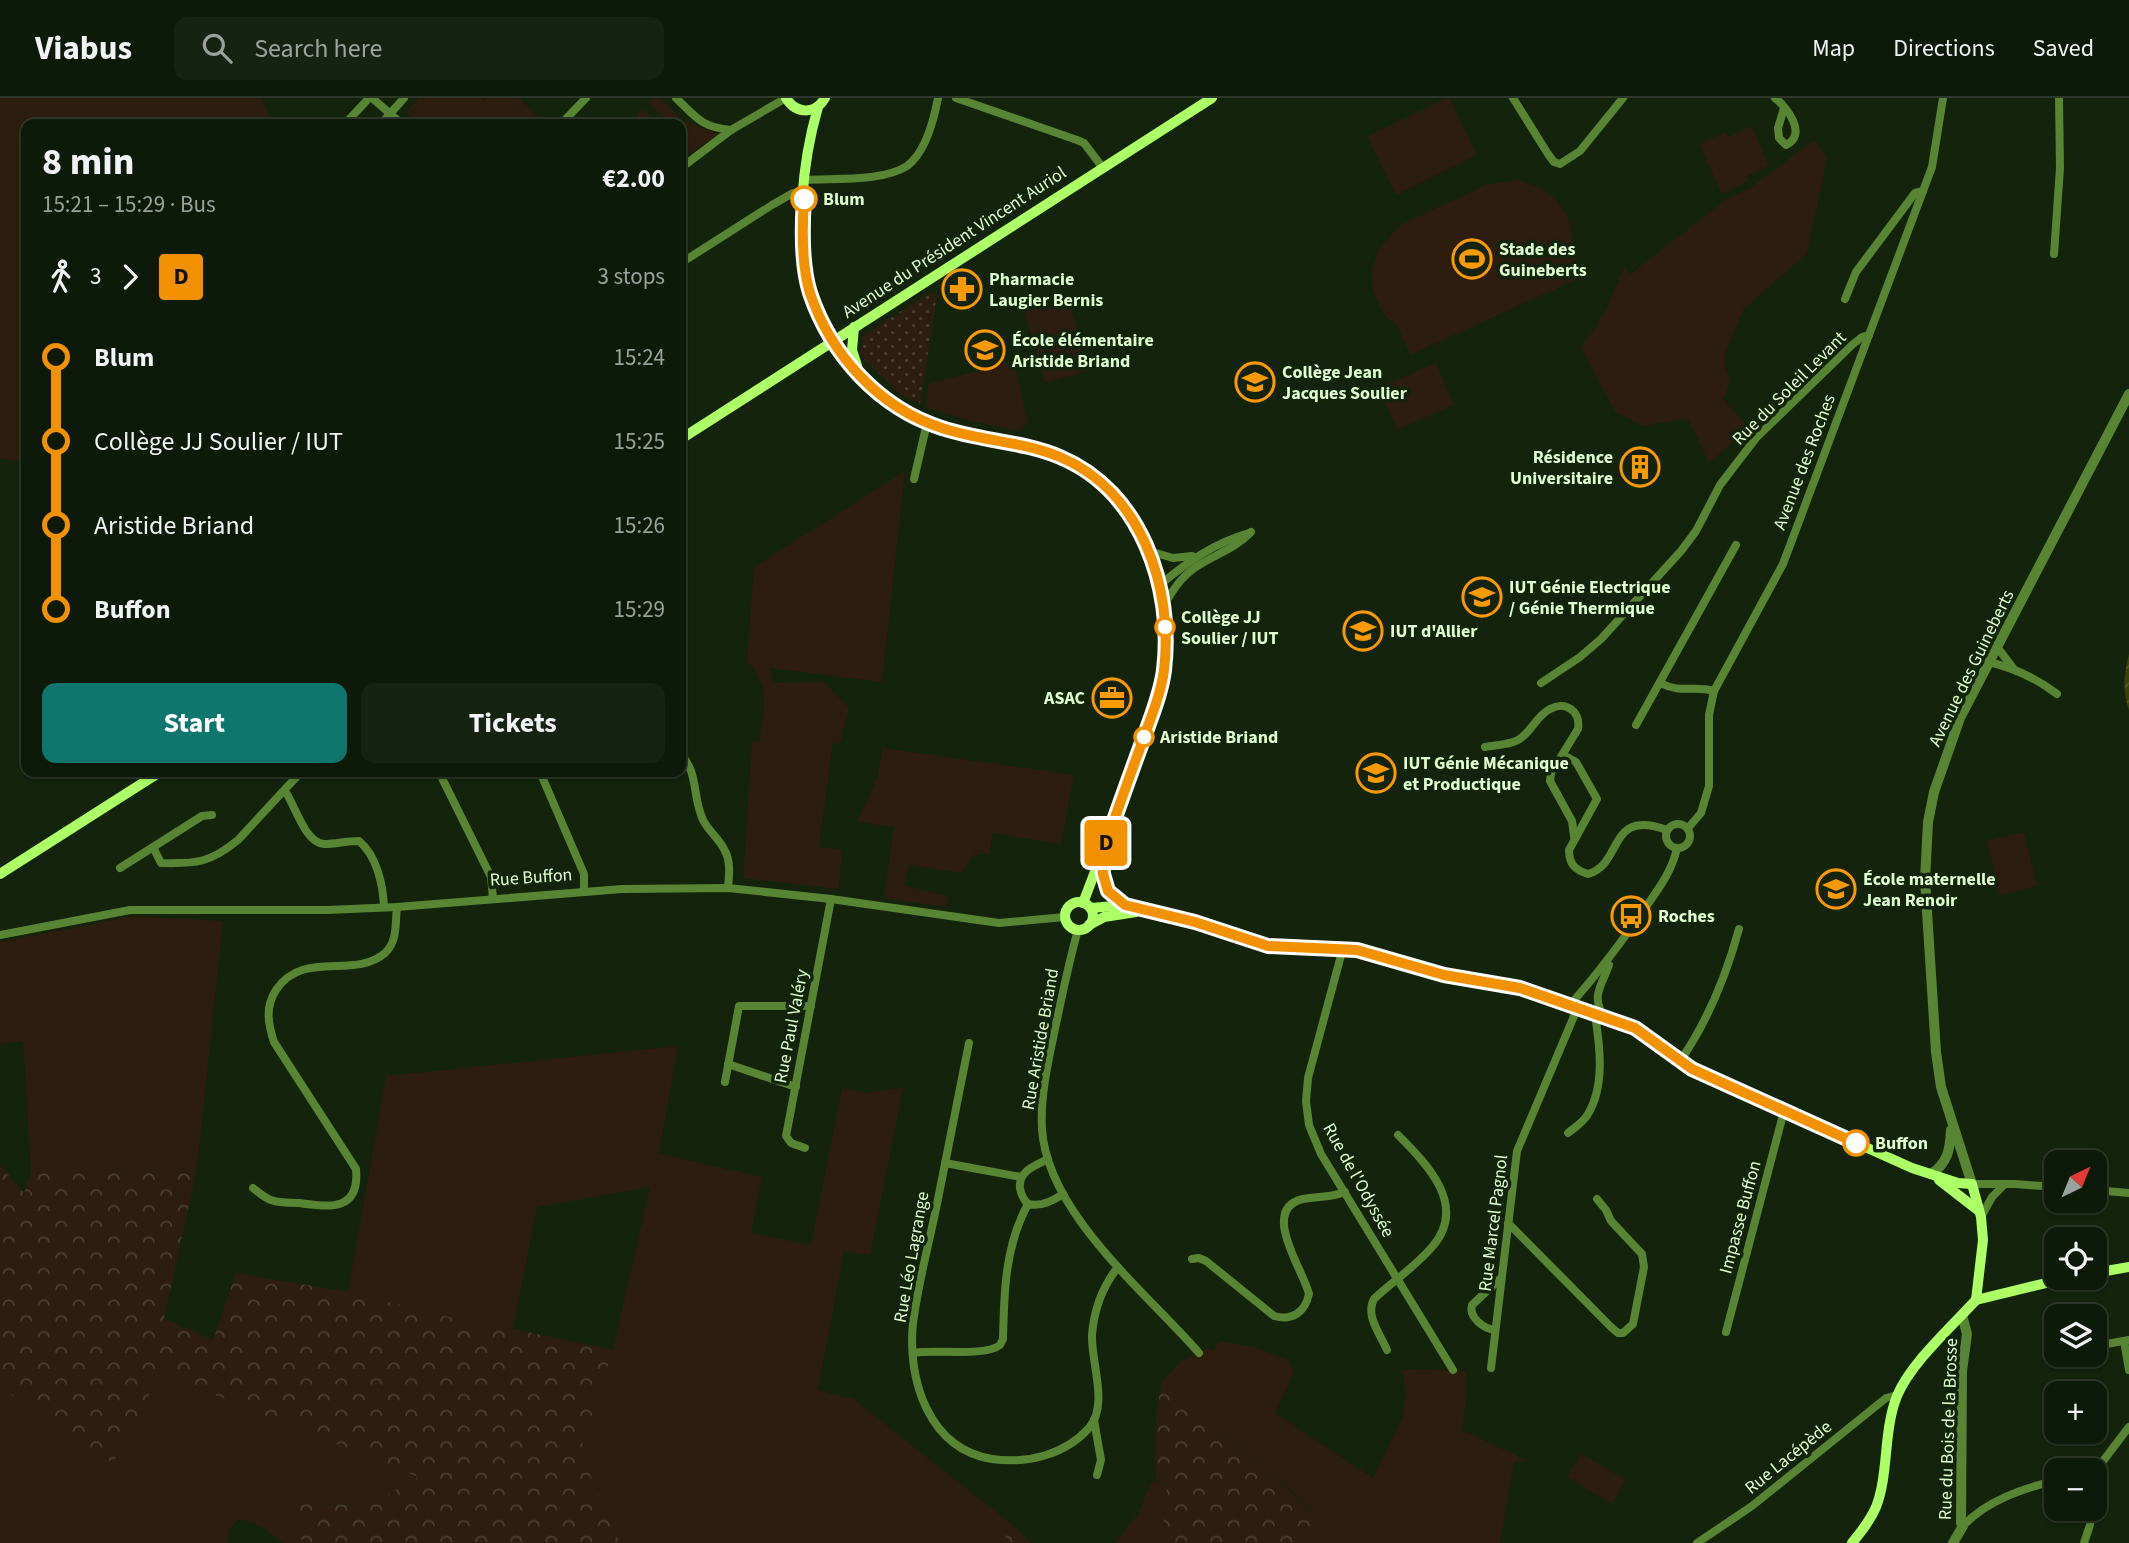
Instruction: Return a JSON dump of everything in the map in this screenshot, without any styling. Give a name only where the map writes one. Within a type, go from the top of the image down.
[{"type":"main road","points":[[786,98],[800,110],[812,128]]},
{"type":"main road","name":"Avenue du Président Vincent Auriol","points":[[686,436],[1212,98]]},
{"type":"main road","points":[[800,110],[813,110],[821,102]]},
{"type":"main road","points":[[821,102],[812,128],[805,180],[804,257],[810,292],[833,341],[853,370],[896,407],[927,423],[1043,451],[1080,468],[1107,488],[1121,504],[1149,551],[1164,605],[1164,671],[1158,699],[1102,855],[1087,906],[1093,917],[1089,925]]},
{"type":"main road","points":[[854,327],[854,359],[870,386]]},
{"type":"main road","points":[[0,874],[152,777]]},
{"type":"main road","points":[[1102,855],[1103,874],[1108,891],[1125,905]]},
{"type":"main road","points":[[1149,911],[1124,912],[1104,917],[1078,930],[1068,924],[1065,917],[1070,905],[1125,905],[1195,922],[1268,946],[1343,948],[1444,975],[1520,988],[1635,1028],[1692,1069],[1931,1174],[1958,1183],[1972,1184],[1983,1240],[1976,1300]]},
{"type":"main road","points":[[1931,1174],[1980,1215]]},
{"type":"main road","points":[[2107,1271],[2129,1267]]},
{"type":"main road","points":[[1852,1543],[1876,1507],[1891,1418],[1897,1395],[1909,1375],[1976,1300],[2044,1284]]},
{"type":"street","points":[[350,119],[371,98],[396,119]]},
{"type":"street","points":[[386,119],[404,98]]},
{"type":"street","points":[[569,119],[586,98]]},
{"type":"street","points":[[676,98],[711,128],[731,130]]},
{"type":"street","points":[[686,164],[731,130],[786,98]]},
{"type":"street","points":[[805,180],[882,175],[907,166],[926,141],[938,98]]},
{"type":"street","points":[[956,98],[1084,143],[1103,168]]},
{"type":"street","points":[[1513,98],[1554,162],[1560,164],[1580,151],[1623,98]]},
{"type":"street","points":[[1775,98],[1784,108]]},
{"type":"street","name":"Avenue des Roches","points":[[1688,828],[1701,813],[1709,786],[1709,715],[1714,691],[1783,564],[1932,167],[1943,98]]},
{"type":"street","points":[[2054,254],[2060,168],[2059,98]]},
{"type":"street","points":[[1844,299],[1856,272],[1915,193],[1923,191]]},
{"type":"street","points":[[686,258],[793,193],[804,193]]},
{"type":"street","name":"Rue du Soleil Levant","points":[[1541,682],[1580,657],[1601,639],[1681,551],[1696,531],[1720,485],[1756,438],[1852,345],[1869,335]]},
{"type":"street","name":"Avenue des Guineberts","points":[[1972,1184],[1941,1087],[1932,1014],[1925,880],[1928,822],[1943,761],[1960,718],[2129,394]]},
{"type":"street","points":[[914,479],[927,423]]},
{"type":"street","points":[[1160,585],[1195,556],[1234,537],[1251,532],[1238,545],[1187,574],[1164,605]]},
{"type":"street","points":[[1636,725],[1736,544]]},
{"type":"street","points":[[1149,551],[1173,558],[1195,556]]},
{"type":"street","points":[[1997,647],[2013,668]]},
{"type":"street","points":[[1989,662],[2013,668],[2057,694]]},
{"type":"street","points":[[1660,682],[1678,690],[1714,691]]},
{"type":"street","points":[[1485,747],[1518,740],[1545,712],[1560,706],[1572,709],[1579,720],[1578,729],[1550,781],[1572,821],[1573,839]]},
{"type":"street","points":[[1571,742],[1576,761],[1597,799],[1569,850],[1569,859],[1573,866],[1579,872],[1588,874],[1602,867],[1627,830],[1638,825],[1667,830],[1677,824],[1688,828],[1690,840],[1685,846],[1676,848]]},
{"type":"street","points":[[1557,764],[1567,757],[1576,761]]},
{"type":"street","points":[[686,761],[694,776],[701,816],[726,852],[729,866],[728,888]]},
{"type":"street","points":[[153,847],[161,863],[196,864],[208,859],[228,849],[238,840],[297,777]]},
{"type":"street","points":[[441,777],[491,877],[493,898]]},
{"type":"street","points":[[542,777],[584,874],[584,891]]},
{"type":"street","points":[[285,791],[314,841],[322,844],[359,841],[365,847],[383,883],[384,907]]},
{"type":"street","points":[[120,868],[202,816],[212,815]]},
{"type":"street","points":[[1667,830],[1667,841],[1676,848]]},
{"type":"street","points":[[1568,1133],[1588,1116],[1596,1092],[1600,1016],[1597,991],[1611,959],[1674,863],[1676,848]]},
{"type":"street","name":"Rue Buffon","points":[[0,935],[130,910],[253,911],[397,907],[622,889],[728,888],[831,899],[999,923],[1065,917]]},
{"type":"street","name":"Rue Paul Valéry","points":[[805,1148],[791,1143],[786,1136],[831,899]]},
{"type":"street","points":[[253,1188],[271,1200],[331,1207],[344,1202],[353,1193],[357,1181],[356,1169],[274,1042],[269,1028],[269,1008],[273,994],[282,981],[295,973],[306,968],[362,963],[386,952],[396,932],[397,907]]},
{"type":"street","points":[[1680,1061],[1698,1035],[1713,1004],[1739,929]]},
{"type":"street","name":"Rue Aristide Briand","points":[[1078,930],[1050,1054],[1042,1108],[1042,1132],[1048,1159],[1063,1194],[1092,1237],[1199,1353]]},
{"type":"street","name":"Rue de l'Odyssée","points":[[1343,948],[1308,1078],[1306,1101],[1309,1125],[1321,1154],[1453,1370]]},
{"type":"street","name":"Rue Marcel Pagnol","points":[[1491,1368],[1517,1152],[1573,1008],[1611,959]]},
{"type":"street","points":[[725,1082],[740,1006],[811,1006]]},
{"type":"street","name":"Rue Léo Lagrange","points":[[969,1043],[913,1324],[917,1382],[925,1408],[951,1443],[965,1451],[999,1460],[1051,1455],[1078,1438],[1094,1420]]},
{"type":"street","points":[[728,1065],[796,1087]]},
{"type":"street","name":"Impasse Buffon","points":[[1726,1332],[1784,1111]]},
{"type":"street","points":[[1931,1174],[1941,1167],[1951,1147],[1951,1122]]},
{"type":"street","points":[[1387,1350],[1371,1315],[1370,1306],[1374,1299],[1432,1247],[1446,1220],[1443,1193],[1426,1163],[1398,1135]]},
{"type":"street","points":[[1048,1159],[1026,1171],[1021,1177],[1023,1200],[1035,1206],[1063,1194]]},
{"type":"street","points":[[945,1163],[1021,1177]]},
{"type":"street","points":[[1972,1184],[2044,1187]]},
{"type":"street","points":[[1980,1215],[2004,1184]]},
{"type":"street","points":[[2107,1191],[2129,1193]]},
{"type":"street","points":[[1192,1259],[1206,1261],[1274,1316],[1295,1316],[1302,1311],[1309,1294],[1283,1232],[1283,1220],[1294,1203],[1302,1199],[1332,1198],[1345,1192]]},
{"type":"street","points":[[1508,1223],[1611,1327],[1618,1333],[1623,1333],[1633,1324],[1644,1266],[1642,1254],[1611,1221],[1597,1199]]},
{"type":"street","points":[[914,1353],[929,1350],[986,1351],[996,1349],[1000,1345],[1003,1339],[1004,1284],[1009,1257],[1028,1204]]},
{"type":"street","points":[[1097,1475],[1101,1460],[1094,1420],[1097,1396],[1092,1338],[1095,1311],[1101,1293],[1118,1267]]},
{"type":"street","points":[[1495,1330],[1487,1329],[1470,1310],[1472,1305],[1502,1278]]},
{"type":"street","name":"Rue du Bois de la Brosse","points":[[1953,1543],[1963,1526],[1962,1371],[1967,1334],[1962,1315]]},
{"type":"street","points":[[2107,1344],[2127,1340],[2129,1370]]},
{"type":"street","name":"Rue Lacépède","points":[[1697,1543],[1752,1506],[1886,1398],[1897,1395]]},
{"type":"street","points":[[2105,1458],[2129,1427]]},
{"type":"street","points":[[1963,1526],[1974,1513],[1989,1505],[2044,1483]]},
{"type":"street","points":[[2084,1543],[2090,1521]]},
{"type":"green space","points":[[0,98],[261,98],[271,119],[21,119],[21,461],[0,459]]},
{"type":"green space","points":[[419,98],[481,98],[484,101],[487,98],[518,98],[541,119],[413,119],[406,112]]},
{"type":"green space","points":[[653,98],[660,98],[682,119],[665,119],[648,103]]},
{"type":"green space","points":[[1449,98],[1477,155],[1396,195],[1367,137]]},
{"type":"green space","points":[[643,109],[653,119],[634,119]]},
{"type":"green space","points":[[686,122],[719,134],[686,156]]},
{"type":"green space","points":[[1751,126],[1769,166],[1747,176],[1749,181],[1722,194],[1699,144],[1725,132],[1728,137]]},
{"type":"green space","points":[[1814,140],[1827,159],[1807,253],[1743,310],[1725,354],[1725,367],[1731,381],[1723,399],[1749,428],[1709,463],[1689,421],[1683,419],[1644,426],[1615,412],[1581,348],[1604,314],[1624,267],[1630,274],[1728,198],[1750,188]]},
{"type":"green space","points":[[1518,180],[1543,190],[1562,207],[1570,224],[1574,253],[1584,276],[1410,355],[1397,325],[1387,318],[1373,289],[1372,270],[1378,250],[1400,225],[1485,185]]},
{"type":"green space","points":[[931,292],[937,294],[920,404],[900,394],[859,354],[863,341],[861,337]]},
{"type":"green space","points":[[1068,297],[1088,371],[1045,383],[1024,309]]},
{"type":"green space","points":[[1014,361],[1028,423],[1018,431],[974,422],[925,407],[928,384]]},
{"type":"green space","points":[[1436,363],[1454,405],[1397,430],[1378,388]]},
{"type":"green space","points":[[905,471],[882,682],[770,668],[772,683],[824,682],[849,708],[840,744],[833,742],[819,847],[842,850],[839,889],[743,878],[752,742],[759,742],[764,709],[760,681],[747,661],[754,567]]},
{"type":"green space","points":[[883,748],[1074,775],[1061,844],[993,833],[989,854],[975,854],[962,873],[909,865],[904,886],[948,896],[946,907],[884,898],[894,827],[857,822],[877,778]]},
{"type":"green space","points":[[2024,832],[2037,886],[2000,895],[1987,841]]},
{"type":"green space","points":[[133,916],[223,921],[197,1168],[31,1173],[23,1041],[0,1044],[0,942]]},
{"type":"green space","points":[[678,1046],[659,1154],[762,1177],[751,1233],[811,1245],[842,1088],[865,1093],[903,1088],[870,1255],[844,1251],[818,1390],[853,1399],[1010,1523],[1003,1543],[620,1543],[580,1452],[613,1350],[650,1187],[537,1207],[513,1329],[461,1320],[348,1292],[386,1076]]},
{"type":"green space","points":[[0,1165],[24,1193],[31,1173],[197,1168],[164,1319],[213,1340],[236,1273],[348,1292],[461,1320],[613,1350],[580,1452],[620,1543],[303,1543],[292,1516],[299,1504],[370,1505],[418,1477],[161,1373],[113,1463],[23,1405],[0,1385]]},
{"type":"green space","points":[[1220,1341],[1253,1347],[1289,1360],[1294,1374],[1275,1413],[1373,1478],[1401,1420],[1406,1398],[1403,1369],[1466,1371],[1467,1395],[1462,1430],[1528,1461],[1514,1462],[1500,1543],[1308,1543],[1316,1512],[1162,1381],[1181,1361],[1207,1348],[1211,1351]]},
{"type":"green space","points":[[161,1373],[419,1477],[370,1505],[299,1504],[292,1517],[303,1543],[284,1543],[259,1525],[240,1519],[230,1528],[227,1543],[0,1543],[0,1385],[23,1405],[113,1463]]},
{"type":"green space","points":[[1162,1381],[1316,1513],[1308,1543],[1171,1543],[1163,1520],[1167,1486],[1156,1480],[1156,1430]]},
{"type":"green space","points":[[1581,1454],[1626,1480],[1612,1504],[1567,1477]]},
{"type":"green space","points":[[1152,1480],[1167,1486],[1163,1520],[1171,1543],[1115,1543],[1138,1514]]},
{"type":"green space","points":[[1010,1523],[1031,1543],[1003,1543]]},
{"type":"water","points":[[2129,654],[2129,710],[2125,682]]},
{"type":"bus line","name":"D","points":[[804,199],[804,257],[810,292],[833,341],[853,370],[896,407],[917,419],[945,429],[1043,451],[1080,468],[1107,488],[1121,504],[1149,551],[1164,605],[1164,671],[1158,699],[1102,855],[1103,874],[1108,891],[1125,905],[1195,922],[1268,946],[1357,950],[1444,975],[1520,988],[1635,1028],[1692,1069],[1856,1143]]},
{"type":"place","name":"Blum","points":[[804,199]]},
{"type":"place","name":"Stade des Guineberts","points":[[1472,259]]},
{"type":"place","name":"Pharmacie Laugier Bernis","points":[[962,289]]},
{"type":"place","name":"École élémentaire Aristide Briand","points":[[985,350]]},
{"type":"place","name":"Collège Jean Jacques Soulier","points":[[1255,382]]},
{"type":"place","name":"Résidence Universitaire","points":[[1640,467]]},
{"type":"place","name":"IUT Génie Electrique / Génie Thermique","points":[[1482,597]]},
{"type":"place","name":"Collège JJ Soulier / IUT","points":[[1165,627]]},
{"type":"place","name":"IUT d'Allier","points":[[1363,631]]},
{"type":"place","name":"ASAC","points":[[1112,698]]},
{"type":"place","name":"Aristide Briand","points":[[1144,737]]},
{"type":"place","name":"IUT Génie Mécanique et Productique","points":[[1376,773]]},
{"type":"place","name":"École maternelle Jean Renoir","points":[[1836,889]]},
{"type":"place","name":"Roches","points":[[1631,916]]},
{"type":"place","name":"Buffon","points":[[1856,1143]]}]
